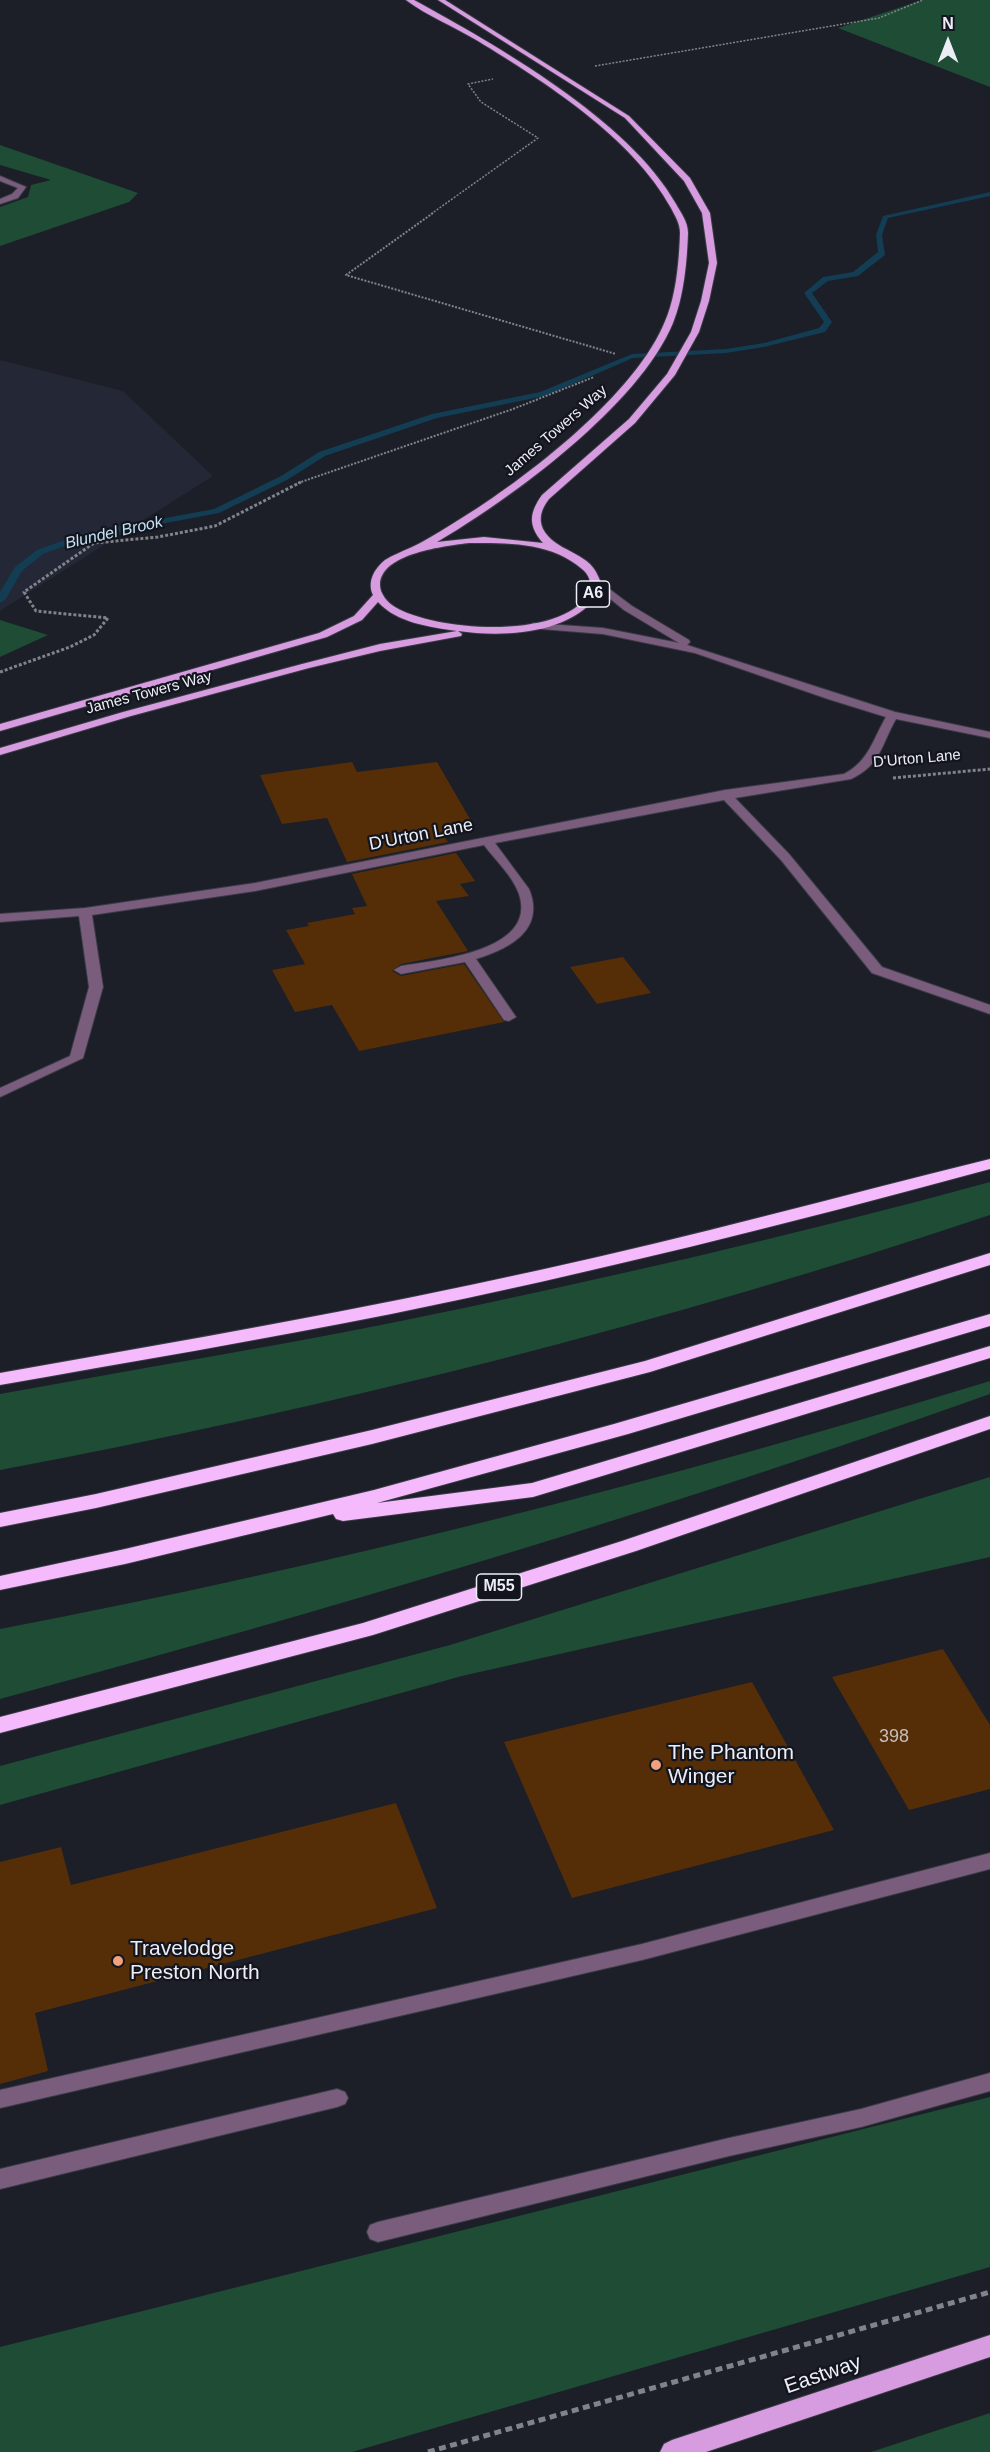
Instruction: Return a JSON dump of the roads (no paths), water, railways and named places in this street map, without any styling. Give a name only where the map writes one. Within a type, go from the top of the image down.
[{"type":"highway","points":[[0,1379],[285,1328],[551,1273],[744,1228],[990,1164]]},
{"type":"highway","points":[[0,1520],[96,1501],[372,1437],[650,1366],[990,1259]]},
{"type":"highway","points":[[0,1583],[276,1522],[688,1412],[990,1320]]},
{"type":"highway","points":[[276,1522],[532,1490],[990,1352]]},
{"type":"highway","name":"M55","points":[[0,1725],[365,1630],[629,1546],[990,1422]]},
{"type":"main road","name":"James Towers Way","points":[[409,0],[456,24],[532,74],[597,121],[635,157],[664,189],[684,225],[674,307],[665,332],[629,386],[608,409],[522,481],[471,518],[414,550]]},
{"type":"main road","name":"A6","points":[[441,0],[627,117],[687,180],[706,213],[713,263],[705,301],[693,336],[671,375],[632,421],[537,506],[535,516],[540,536],[555,549],[584,564],[596,582],[593,595],[581,608],[560,618],[533,626],[484,631],[447,628],[416,621],[392,609],[378,596],[375,585],[377,576],[385,566],[414,550],[440,543],[469,540],[509,541],[555,549]]},
{"type":"main road","name":"James Towers Way","points":[[0,728],[323,635],[358,618],[378,596]]},
{"type":"main road","name":"James Towers Way","points":[[0,752],[159,705],[358,652],[420,639],[484,631]]},
{"type":"main road","name":"Eastway","points":[[672,2452],[990,2346]]},
{"type":"street","points":[[0,178],[22,187],[15,196],[0,202]]},
{"type":"street","name":"D'Urton Lane","points":[[596,582],[628,608],[698,650]]},
{"type":"street","name":"D'Urton Lane","points":[[533,626],[603,631],[698,650],[789,683],[893,715],[990,735]]},
{"type":"street","name":"D'Urton Lane","points":[[0,918],[85,912],[255,887],[724,794],[847,777],[861,771],[869,764],[882,730],[893,715]]},
{"type":"street","points":[[724,794],[785,857],[877,970],[990,1011]]},
{"type":"street","points":[[400,970],[492,950],[519,932],[528,909],[526,898],[520,886],[486,840]]},
{"type":"street","points":[[0,1093],[76,1059],[96,987],[85,912]]},
{"type":"street","points":[[468,957],[509,1017]]},
{"type":"street","points":[[0,2099],[642,1952],[990,1862]]},
{"type":"street","points":[[378,2232],[729,2147],[861,2118],[990,2082]]},
{"type":"street","points":[[0,2179],[337,2098]]},
{"type":"waterway","name":"Blundel Brook","points":[[0,600],[18,569],[40,552],[84,536],[216,511],[284,478],[322,454],[435,416],[542,394],[632,356],[726,351],[764,345],[822,330],[828,322],[808,293],[826,279],[855,274],[882,253],[879,235],[885,217],[990,194]]},
{"type":"place","name":"The Phantom Winger","points":[[656,1765]]},
{"type":"place","name":"Travelodge Preston North","points":[[118,1961]]}]
